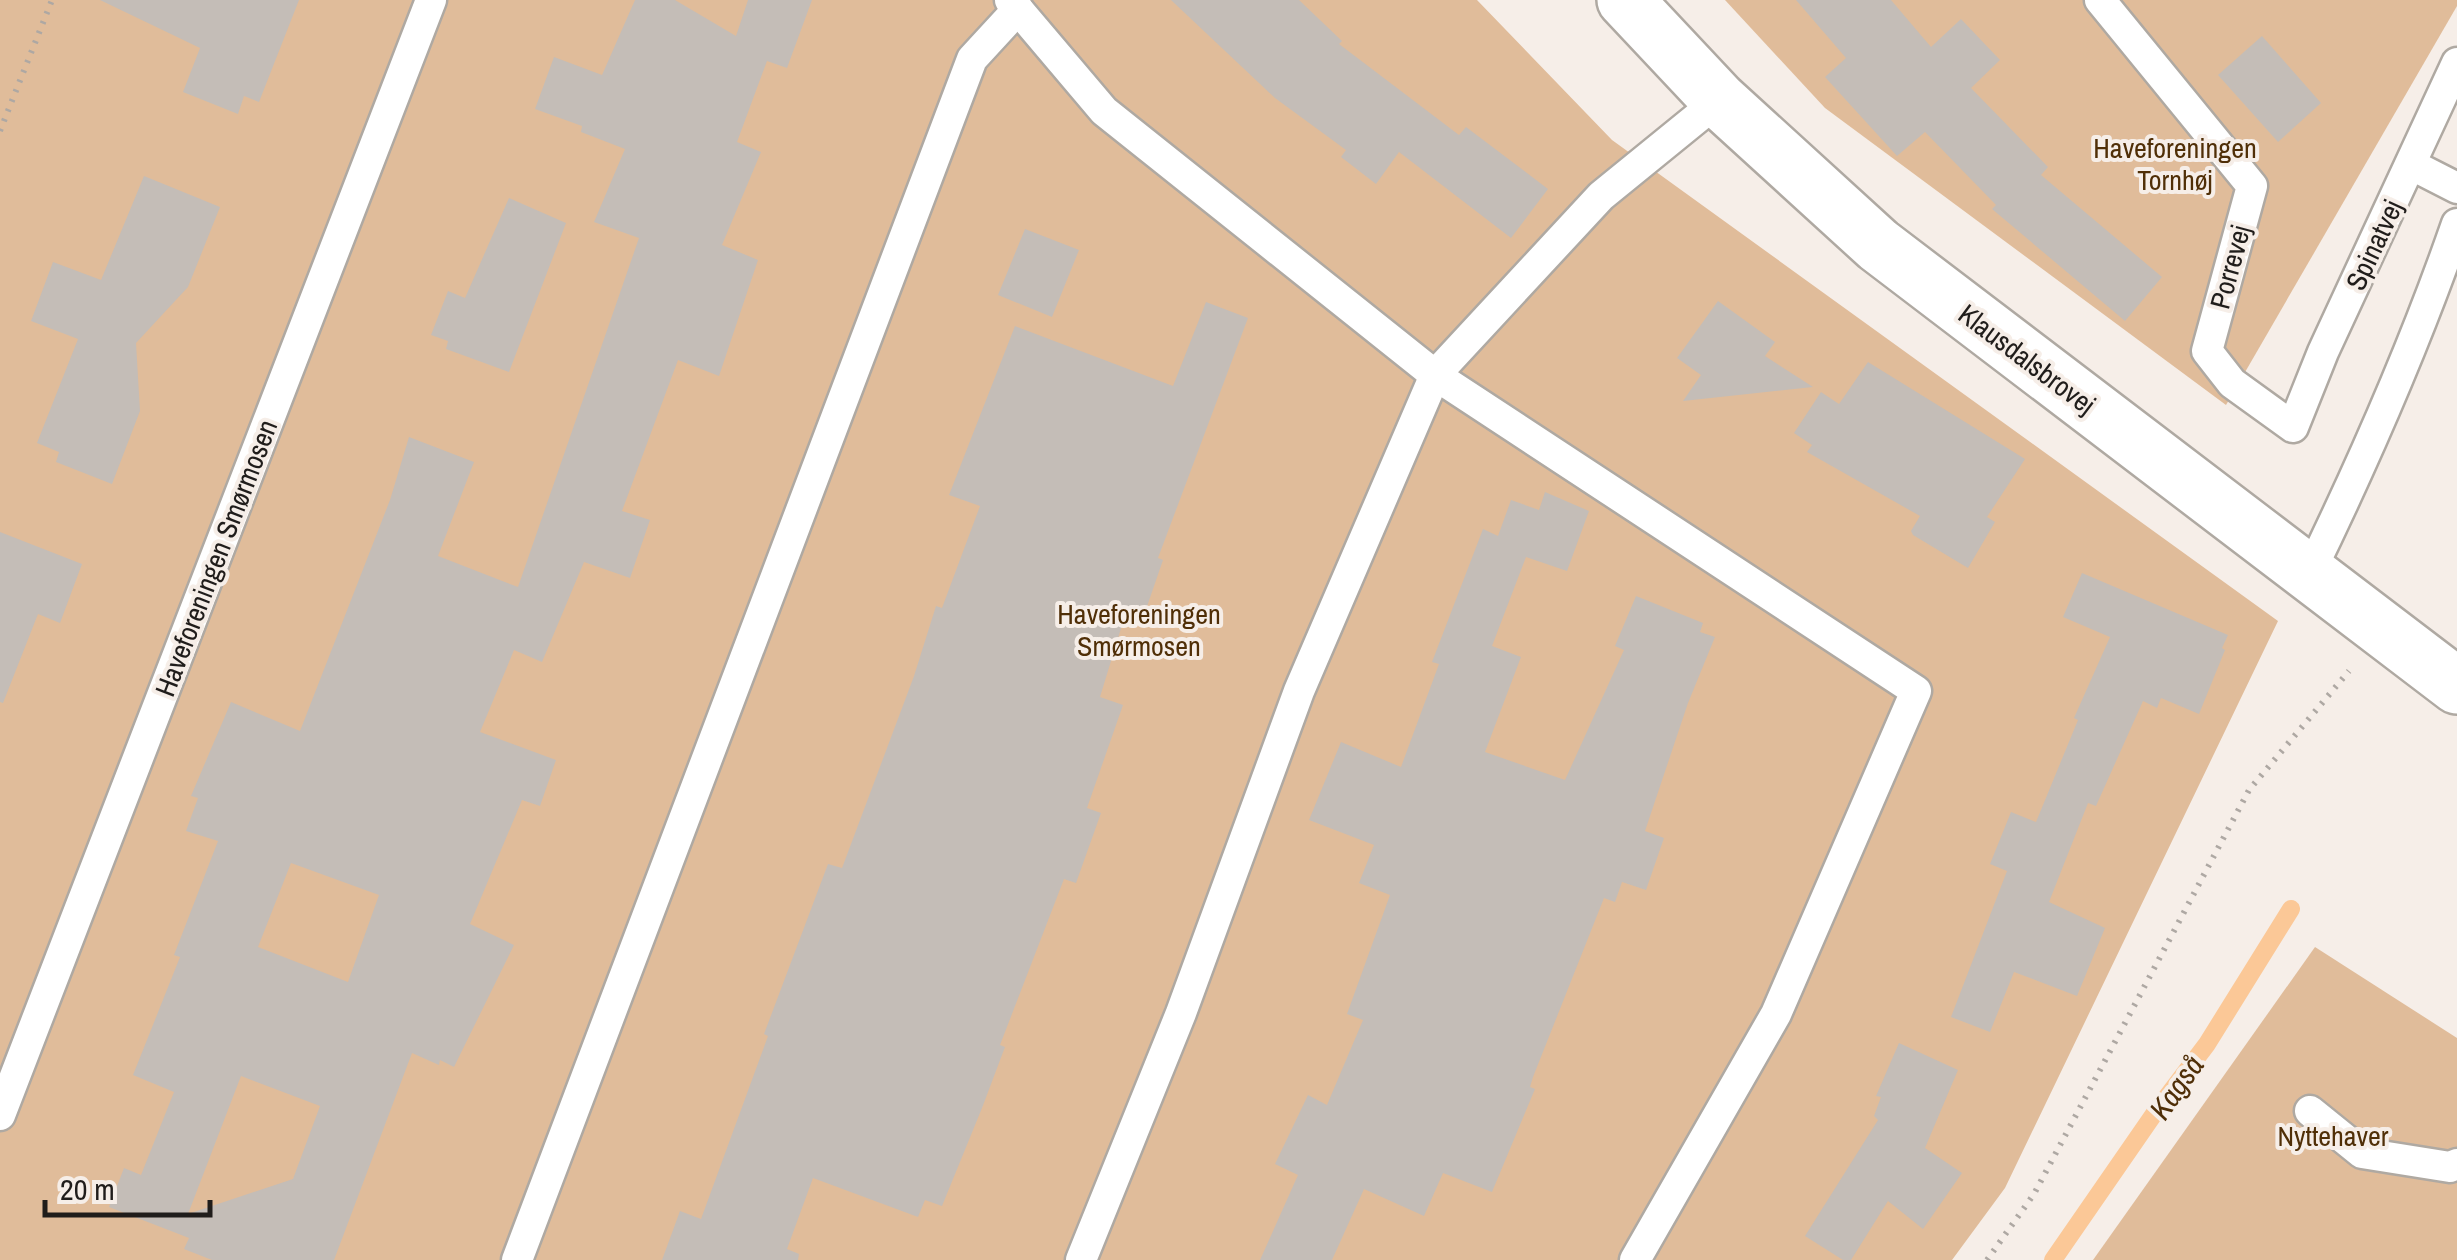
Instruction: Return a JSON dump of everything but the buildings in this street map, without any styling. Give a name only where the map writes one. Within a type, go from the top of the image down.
[{"type":"street","name":"Klausdalsbrovej","points":[[1625,0],[1719,100],[1878,245],[2457,686]]},
{"type":"lane","name":"Haveforeningen Smørmosen","points":[[0,1115],[432,0]]},
{"type":"lane","name":"Porrevej","points":[[2100,0],[2252,186],[2208,352],[2232,383],[2293,427]]},
{"type":"lane","points":[[516,1260],[972,59],[1014,5],[1104,111],[1435,375],[1916,690],[1776,1014],[1635,1260]]},
{"type":"lane","name":"Spinatvej","points":[[2293,427],[2323,352],[2457,63]]},
{"type":"lane","points":[[1082,1260],[1181,1013],[1299,691],[1435,375],[1601,196],[1719,100]]},
{"type":"lane","points":[[2412,165],[2457,188]]},
{"type":"lane","points":[[2309,574],[2421,329],[2457,224]]},
{"type":"lane","points":[[2310,1111],[2362,1153],[2450,1167],[2457,1164]]},
{"type":"path","points":[[0,130],[52,0]]},
{"type":"path","points":[[1987,1260],[2034,1194],[2249,790],[2382,627]]},
{"type":"green space","name":"Haveforeningen Smørmosen","points":[[0,0],[1477,0],[1612,140],[2278,621],[2005,1188],[1952,1260],[0,1260]]},
{"type":"green space","name":"Haveforeningen Tornhøj","points":[[1725,0],[2457,0],[2457,6],[2226,405],[1825,108]]},
{"type":"green space","name":"Nyttehaver","points":[[2315,947],[2457,1038],[2457,1260],[2093,1260]]},
{"type":"waterway","name":"Kagså","points":[[2053,1260],[2207,1044],[2291,909]]}]
